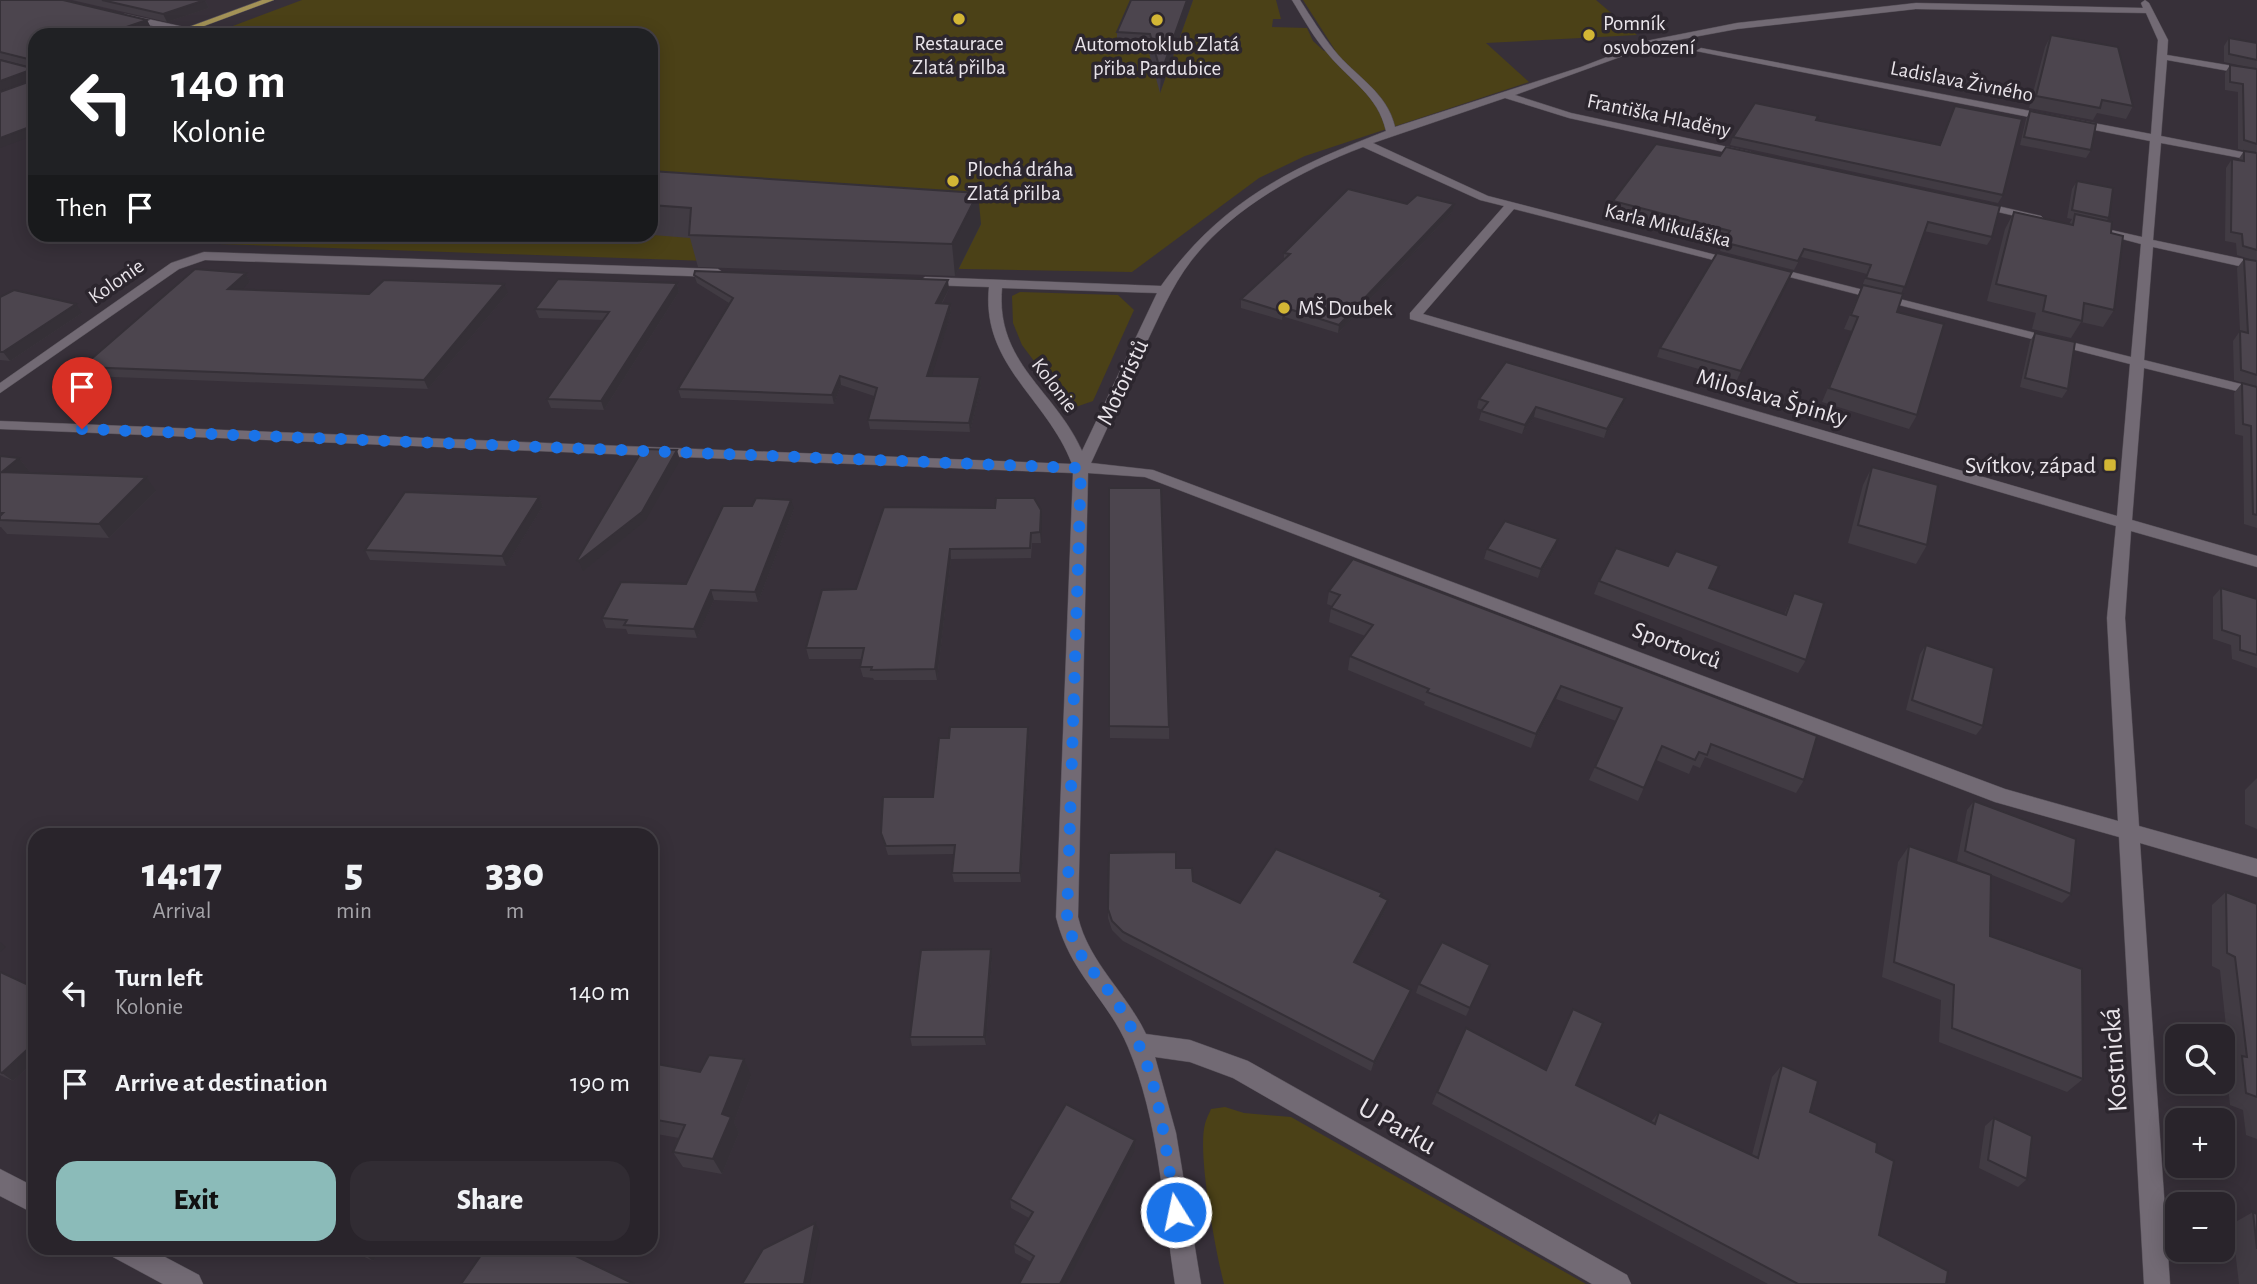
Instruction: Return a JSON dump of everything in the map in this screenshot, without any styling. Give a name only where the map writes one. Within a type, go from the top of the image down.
[{"type":"main road","points":[[190,28],[270,0]]},
{"type":"street","points":[[1296,0],[1331,52],[1379,98],[1390,119],[1391,132]]},
{"type":"street","name":"Kostnická","points":[[2144,0],[2163,40],[2163,57],[2116,618],[2157,1284]]},
{"type":"street","name":"Motoristů","points":[[1188,1284],[1151,1079],[1139,1044],[1114,999],[1080,957],[1070,938],[1067,917],[1081,468],[1165,290],[1187,258],[1239,209],[1297,172],[1391,132],[1506,95],[1654,42],[1737,26],[1919,3],[2149,11]]},
{"type":"street","points":[[117,15],[175,28]]},
{"type":"street","name":"Ladislava Živného","points":[[1700,51],[2257,158]]},
{"type":"street","points":[[2163,57],[2257,73]]},
{"type":"street","name":"Františka Hladěny","points":[[1506,95],[1569,115],[1761,157]]},
{"type":"street","name":"Karla Mikuláška","points":[[1364,143],[1468,192],[1511,205],[2257,392]]},
{"type":"street","points":[[1963,202],[2044,219]]},
{"type":"street","name":"Miloslava Špinky","points":[[1511,205],[1415,316],[2257,562]]},
{"type":"street","points":[[2085,228],[2257,266]]},
{"type":"street","name":"Kolonie","points":[[0,389],[175,266],[204,256],[731,274]]},
{"type":"street","points":[[912,280],[1165,290]]},
{"type":"street","name":"Kolonie","points":[[996,283],[993,313],[999,338],[1010,360],[1064,432],[1081,468]]},
{"type":"street","points":[[0,425],[1081,468]]},
{"type":"street","name":"Sportovců","points":[[1081,468],[1110,467],[1149,473],[2002,796],[2257,868]]},
{"type":"street","name":"U Parku","points":[[1139,1044],[1190,1051],[1240,1069],[1618,1284]]},
{"type":"street","points":[[0,1182],[28,1197]]},
{"type":"street","points":[[135,1255],[190,1284]]},
{"type":"shaded area","name":"Plochá dráha Zlatá přilba","points":[[302,0],[1276,0],[1281,19],[1273,19],[1272,27],[1307,28],[1313,41],[1324,51],[1335,50],[1303,0],[1596,0],[1637,35],[1486,43],[1529,82],[1305,156],[1259,178],[1132,272],[909,268],[189,243],[658,242],[658,28],[228,28]]},
{"type":"shaded area","points":[[1020,292],[1118,295],[1134,310],[1093,401],[1070,409],[1022,345],[1013,323],[1012,296]]},
{"type":"shaded area","points":[[1225,1107],[1244,1113],[1291,1117],[1586,1284],[1224,1284],[1208,1203],[1203,1138],[1205,1122],[1211,1109]]},
{"type":"building","points":[[0,0],[63,0],[147,20],[124,28],[28,28],[28,59],[0,52]]},
{"type":"building","points":[[102,0],[205,0],[163,14]]},
{"type":"building","points":[[1131,0],[1187,0],[1161,73],[1150,34],[1117,32]]},
{"type":"building","points":[[2051,35],[2118,47],[2133,106],[2102,100],[2100,108],[2036,96]]},
{"type":"building","points":[[2229,38],[2257,43],[2257,60],[2229,54]]},
{"type":"building","points":[[0,60],[28,67],[28,71],[0,81]]},
{"type":"building","points":[[2230,65],[2257,69],[2257,144],[2244,140],[2243,84],[2230,82]]},
{"type":"building","points":[[28,82],[28,128],[0,138],[0,92]]},
{"type":"building","points":[[1755,103],[1818,116],[1816,120],[1940,145],[1955,106],[2022,119],[2003,195],[1733,137]]},
{"type":"building","points":[[2030,111],[2096,124],[2091,150],[2024,137]]},
{"type":"building","points":[[1656,144],[1720,156],[1726,147],[2000,206],[1992,237],[1928,222],[1905,287],[1866,278],[1871,265],[1804,249],[1798,261],[1723,242],[1730,231],[1613,201]]},
{"type":"building","points":[[2244,151],[2257,153],[2257,250],[2243,246],[2242,234],[2231,232],[2232,159],[2244,161]]},
{"type":"building","points":[[658,171],[978,193],[952,244],[689,235],[691,208],[658,206]]},
{"type":"building","points":[[2077,181],[2113,188],[2109,218],[2072,210]]},
{"type":"building","points":[[1348,189],[1407,204],[1417,195],[1454,204],[1339,325],[1286,308],[1283,312],[1241,299],[1290,254],[1284,253]]},
{"type":"building","points":[[2014,212],[2073,225],[2075,214],[2112,222],[2111,233],[2123,236],[2114,310],[2084,303],[2082,321],[2043,311],[2046,296],[1996,284]]},
{"type":"building","points":[[1717,253],[1792,272],[1741,371],[1660,348]]},
{"type":"building","points":[[2244,259],[2257,261],[2257,375],[2241,370],[2240,331],[2248,333]]},
{"type":"building","points":[[195,269],[246,273],[228,289],[369,294],[384,280],[504,284],[424,380],[82,367]]},
{"type":"building","points":[[695,271],[948,280],[936,303],[950,304],[927,376],[980,377],[969,423],[868,420],[877,388],[840,376],[832,395],[678,389],[733,298],[694,275]]},
{"type":"building","points":[[558,279],[677,283],[601,401],[547,399],[609,312],[535,309]]},
{"type":"building","points":[[1863,285],[1903,294],[1897,312],[1944,324],[1917,415],[1829,388],[1858,317],[1851,315]]},
{"type":"building","points":[[14,290],[76,304],[0,352],[0,297]]},
{"type":"building","points":[[2035,333],[2075,342],[2068,389],[2025,378]]},
{"type":"building","points":[[1506,362],[1625,398],[1607,429],[1536,407],[1525,425],[1481,411],[1488,402],[1479,399]]},
{"type":"building","points":[[2242,383],[2257,387],[2257,515],[2253,514],[2251,426],[2243,424]]},
{"type":"building","points":[[643,449],[677,450],[642,512],[577,560]]},
{"type":"building","points":[[0,456],[19,458],[2,472],[146,477],[99,524],[0,520],[3,513],[0,513]]},
{"type":"building","points":[[1872,467],[1938,485],[1927,545],[1858,525]]},
{"type":"building","points":[[1109,488],[1161,488],[1169,727],[1109,726]]},
{"type":"building","points":[[405,492],[539,497],[502,556],[365,550]]},
{"type":"building","points":[[756,498],[791,500],[755,592],[711,590],[694,629],[624,625],[627,620],[602,618],[621,582],[686,584],[723,506],[752,506]]},
{"type":"building","points":[[996,498],[1034,498],[1041,510],[1040,532],[1031,533],[1030,548],[950,549],[935,669],[871,670],[872,667],[860,667],[864,648],[806,648],[822,590],[856,589],[884,507],[995,508]]},
{"type":"building","points":[[1505,521],[1558,539],[1541,569],[1487,549]]},
{"type":"building","points":[[1616,548],[1668,566],[1676,551],[1719,566],[1709,588],[1786,615],[1794,593],[1824,603],[1806,660],[1599,581]]},
{"type":"building","points":[[1353,559],[1817,736],[1804,780],[1711,744],[1707,755],[1699,752],[1695,760],[1662,746],[1644,788],[1595,767],[1622,708],[1561,686],[1536,734],[1427,692],[1429,689],[1350,656],[1373,625],[1331,608],[1340,595],[1329,591]]},
{"type":"building","points":[[2221,588],[2257,599],[2257,655],[2240,650],[2240,636],[2222,630]]},
{"type":"building","points":[[1926,645],[1994,668],[1983,726],[1912,700]]},
{"type":"building","points":[[950,727],[1028,727],[1020,873],[952,873],[955,845],[886,846],[881,833],[883,797],[933,797],[939,738],[949,738]]},
{"type":"building","points":[[1974,801],[2076,839],[2071,894],[1965,851]]},
{"type":"building","points":[[1909,846],[1991,875],[1990,936],[2082,969],[2083,1079],[1952,1028],[1954,985],[1894,962]]},
{"type":"building","points":[[1276,849],[1382,893],[1380,896],[1388,900],[1354,962],[1411,990],[1374,1062],[1123,932],[1112,921],[1108,909],[1109,853],[1176,852],[1176,868],[1192,868],[1193,881],[1240,903]]},
{"type":"building","points":[[2226,892],[2257,904],[2257,1097],[2246,1093],[2242,1056],[2247,1057],[2235,957],[2227,953]]},
{"type":"building","points":[[1442,942],[1490,965],[1470,1008],[1419,984]]},
{"type":"building","points":[[991,949],[984,1037],[910,1037],[921,950]]},
{"type":"building","points":[[0,972],[28,985],[28,1049],[0,1072]]},
{"type":"building","points":[[1573,1009],[1603,1023],[1576,1085],[1655,1124],[1659,1112],[1758,1158],[1782,1065],[1818,1081],[1810,1112],[1877,1143],[1876,1152],[1894,1161],[1879,1235],[1948,1271],[1946,1284],[1798,1284],[1437,1092],[1466,1028],[1546,1070]]},
{"type":"building","points":[[709,1055],[744,1059],[722,1114],[731,1117],[713,1159],[673,1152],[685,1125],[658,1120],[658,1064],[700,1072]]},
{"type":"building","points":[[1066,1104],[1135,1140],[1060,1284],[1019,1284],[1034,1256],[1014,1244],[1033,1212],[1010,1199]]},
{"type":"building","points":[[1994,1118],[2032,1136],[2027,1179],[1988,1160]]},
{"type":"building","points":[[2253,1212],[2257,1214],[2257,1249]]},
{"type":"building","points":[[815,1223],[804,1284],[742,1284],[763,1249]]},
{"type":"building","points":[[481,1255],[574,1255],[634,1284],[461,1284]]},
{"type":"place","name":"Restaurace Zlatá přilba","points":[[959,19]]},
{"type":"place","name":"Automotoklub Zlatá přiba Pardubice","points":[[1157,20]]},
{"type":"place","name":"Pomník osvobození","points":[[1589,35]]},
{"type":"place","name":"Plochá dráha Zlatá přilba","points":[[953,181]]},
{"type":"place","name":"MŠ Doubek","points":[[1284,308]]},
{"type":"place","name":"Svítkov, západ","points":[[2110,465]]},
{"type":"route","points":[[82,429],[1017,468],[1081,468],[1067,917],[1070,938],[1080,957],[1114,999],[1139,1044],[1151,1079],[1176,1212]]}]
